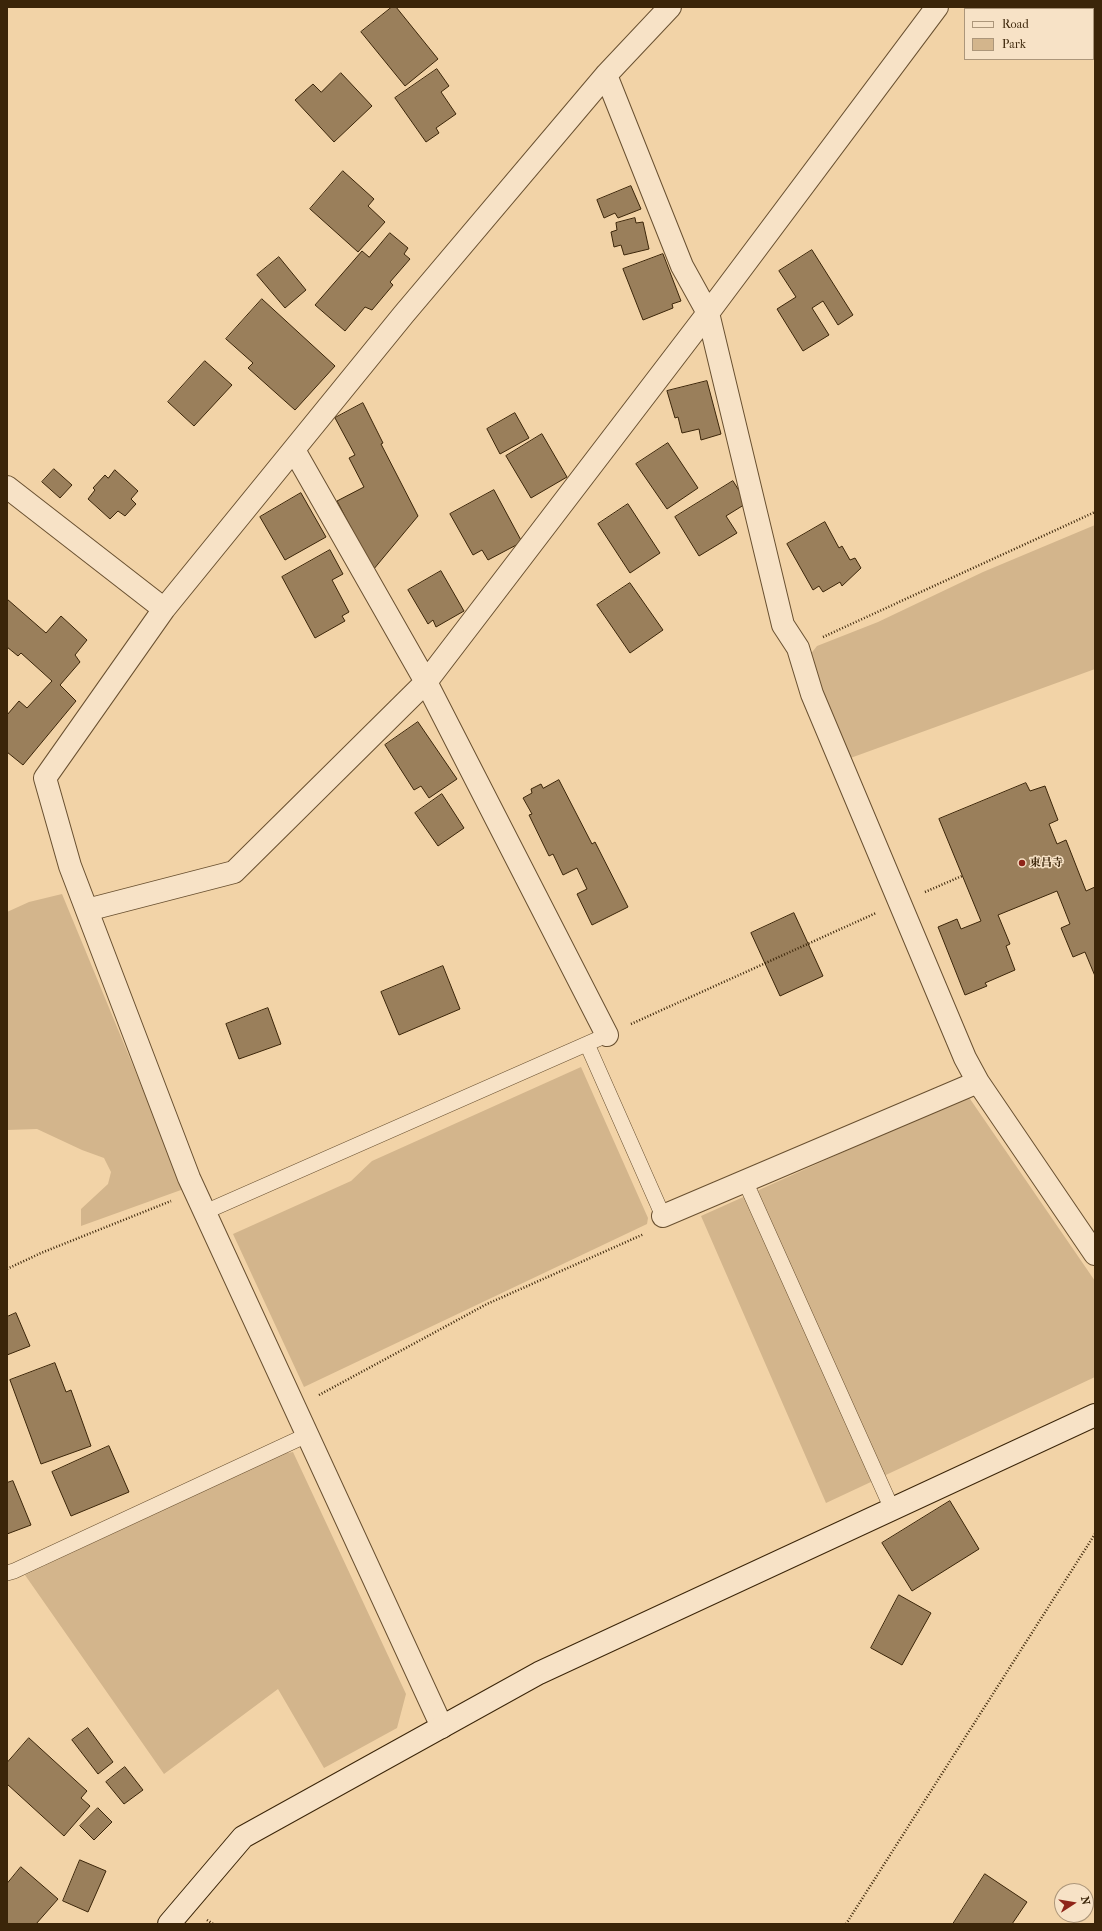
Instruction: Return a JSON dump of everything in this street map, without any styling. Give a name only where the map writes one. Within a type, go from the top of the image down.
[{"type":"street","points":[[442,1727],[196,1192],[70,866],[45,778],[164,609],[404,314],[606,75],[670,7]]},
{"type":"street","points":[[87,910],[234,872],[426,682],[708,313],[937,7]]},
{"type":"street","points":[[606,75],[682,266],[708,313],[783,625],[798,648],[812,694],[964,1058],[978,1082],[1095,1254]]},
{"type":"street","points":[[294,450],[426,682],[607,1035]]},
{"type":"street","points":[[7,487],[164,609]]},
{"type":"street","points":[[664,1216],[978,1082]]},
{"type":"street","points":[[169,1924],[243,1836],[539,1673],[1095,1415]]},
{"type":"lane","points":[[205,1212],[607,1035]]},
{"type":"lane","points":[[587,1044],[664,1216]]},
{"type":"lane","points":[[745,1181],[892,1509]]},
{"type":"lane","points":[[7,1573],[21,1568],[307,1434]]},
{"type":"path","points":[[798,648],[1095,512]]},
{"type":"path","points":[[607,1035],[962,876]]},
{"type":"path","points":[[7,1269],[41,1253],[196,1192]]},
{"type":"path","points":[[295,1409],[486,1304],[646,1233],[664,1216]]},
{"type":"path","points":[[846,1924],[1095,1534]]},
{"type":"green space","points":[[1095,525],[1095,669],[845,760],[809,656],[817,646],[878,622],[983,572]]},
{"type":"green space","points":[[62,894],[179,1177],[181,1190],[81,1226],[81,1209],[108,1184],[111,1172],[104,1158],[82,1150],[37,1129],[7,1130],[7,912],[29,902]]},
{"type":"green space","points":[[581,1067],[648,1218],[647,1224],[304,1387],[233,1234],[351,1181],[372,1161]]},
{"type":"green space","points":[[968,1096],[1095,1281],[1095,1377],[826,1503],[701,1216]]},
{"type":"green space","points":[[293,1452],[406,1694],[397,1728],[324,1768],[278,1689],[164,1774],[25,1575],[282,1454]]},
{"type":"building","points":[[392,7],[396,7],[438,59],[405,86],[361,32]]},
{"type":"building","points":[[965,7],[1010,7],[1009,8]]},
{"type":"building","points":[[437,69],[449,86],[441,92],[456,114],[436,128],[439,133],[426,142],[395,98]]},
{"type":"building","points":[[341,73],[372,106],[334,142],[295,100],[313,84],[321,92]]},
{"type":"building","points":[[343,171],[374,199],[368,206],[385,222],[358,252],[310,209]]},
{"type":"building","points":[[631,186],[641,209],[618,218],[615,213],[604,218],[597,200]]},
{"type":"building","points":[[635,218],[636,223],[643,222],[649,249],[624,255],[621,245],[614,247],[611,232],[617,230],[616,223]]},
{"type":"building","points":[[390,233],[408,248],[404,254],[410,259],[390,282],[393,285],[372,310],[365,307],[345,331],[315,305],[362,251],[369,257]]},
{"type":"building","points":[[812,250],[853,315],[838,325],[823,301],[812,308],[829,335],[803,351],[777,309],[796,297],[779,271]]},
{"type":"building","points":[[663,254],[681,301],[672,304],[673,308],[643,320],[623,269]]},
{"type":"building","points":[[279,257],[306,290],[285,308],[257,275]]},
{"type":"building","points":[[262,299],[335,366],[295,410],[248,368],[253,363],[226,339]]},
{"type":"building","points":[[205,361],[232,385],[194,426],[168,402]]},
{"type":"building","points":[[707,381],[721,434],[701,440],[699,429],[682,433],[678,417],[675,418],[667,391]]},
{"type":"building","points":[[363,403],[383,443],[381,444],[418,516],[373,570],[337,501],[364,487],[349,458],[355,455],[335,418]]},
{"type":"building","points":[[515,413],[529,438],[500,454],[487,429]]},
{"type":"building","points":[[542,434],[567,477],[531,498],[506,456]]},
{"type":"building","points":[[668,443],[698,488],[667,509],[636,464]]},
{"type":"building","points":[[54,469],[72,485],[60,498],[42,482]]},
{"type":"building","points":[[115,470],[138,491],[131,499],[136,504],[125,516],[118,511],[110,519],[88,499],[95,490],[93,488],[105,475],[108,478]]},
{"type":"building","points":[[733,481],[747,503],[726,516],[737,533],[699,556],[675,517]]},
{"type":"building","points":[[494,490],[522,542],[488,560],[482,550],[473,555],[450,514]]},
{"type":"building","points":[[301,493],[326,537],[285,560],[260,517]]},
{"type":"building","points":[[628,504],[660,553],[630,573],[598,524]]},
{"type":"building","points":[[825,522],[839,548],[842,546],[850,560],[855,558],[861,568],[842,586],[840,582],[823,592],[819,586],[813,590],[787,544]]},
{"type":"building","points":[[330,550],[343,574],[332,580],[349,612],[342,616],[345,621],[315,638],[282,577]]},
{"type":"building","points":[[441,571],[464,611],[436,627],[433,620],[428,624],[408,590]]},
{"type":"building","points":[[630,583],[663,630],[630,653],[597,605]]},
{"type":"building","points":[[7,599],[46,633],[61,616],[87,640],[75,655],[80,662],[60,685],[76,701],[23,765],[7,752],[7,715],[19,701],[27,708],[52,681],[21,653],[18,656],[7,647]]},
{"type":"building","points":[[418,722],[457,779],[429,798],[421,786],[414,790],[385,745]]},
{"type":"building","points":[[559,780],[592,844],[595,842],[628,907],[592,925],[577,894],[587,889],[577,868],[563,875],[553,854],[549,856],[529,815],[532,814],[523,798],[532,793],[531,789],[541,784],[543,788]]},
{"type":"building","points":[[1026,783],[1030,791],[1045,786],[1058,820],[1049,824],[1057,844],[1066,840],[1086,891],[1095,887],[1095,976],[1085,952],[1073,957],[1061,928],[1070,924],[1057,891],[998,915],[1010,944],[1006,946],[1015,970],[985,983],[987,986],[965,995],[938,927],[957,919],[961,929],[981,921],[939,819]]},
{"type":"building","points":[[442,794],[464,828],[438,846],[415,813]]},
{"type":"building","points":[[794,913],[823,976],[780,996],[751,933]]},
{"type":"building","points":[[443,966],[460,1009],[399,1035],[381,992]]},
{"type":"building","points":[[268,1008],[281,1044],[239,1059],[226,1024]]},
{"type":"building","points":[[16,1313],[30,1346],[7,1355],[7,1317]]},
{"type":"building","points":[[55,1363],[66,1392],[71,1390],[91,1446],[41,1464],[10,1380]]},
{"type":"building","points":[[109,1446],[129,1492],[71,1516],[52,1472]]},
{"type":"building","points":[[13,1481],[31,1525],[7,1534],[7,1483]]},
{"type":"building","points":[[950,1501],[979,1549],[912,1591],[882,1543]]},
{"type":"building","points":[[899,1595],[931,1613],[902,1665],[871,1648]]},
{"type":"building","points":[[88,1728],[113,1762],[98,1774],[72,1740]]},
{"type":"building","points":[[29,1738],[87,1791],[81,1798],[90,1806],[64,1836],[7,1784],[7,1763]]},
{"type":"building","points":[[125,1767],[143,1790],[124,1804],[106,1782]]},
{"type":"building","points":[[98,1808],[112,1822],[94,1840],[80,1826]]},
{"type":"building","points":[[80,1860],[106,1871],[88,1912],[63,1901]]},
{"type":"building","points":[[21,1867],[58,1899],[36,1924],[7,1924],[7,1884]]},
{"type":"building","points":[[985,1874],[1027,1902],[1012,1924],[953,1924]]},
{"type":"place","name":"東昌寺","points":[[1022,863]]}]
